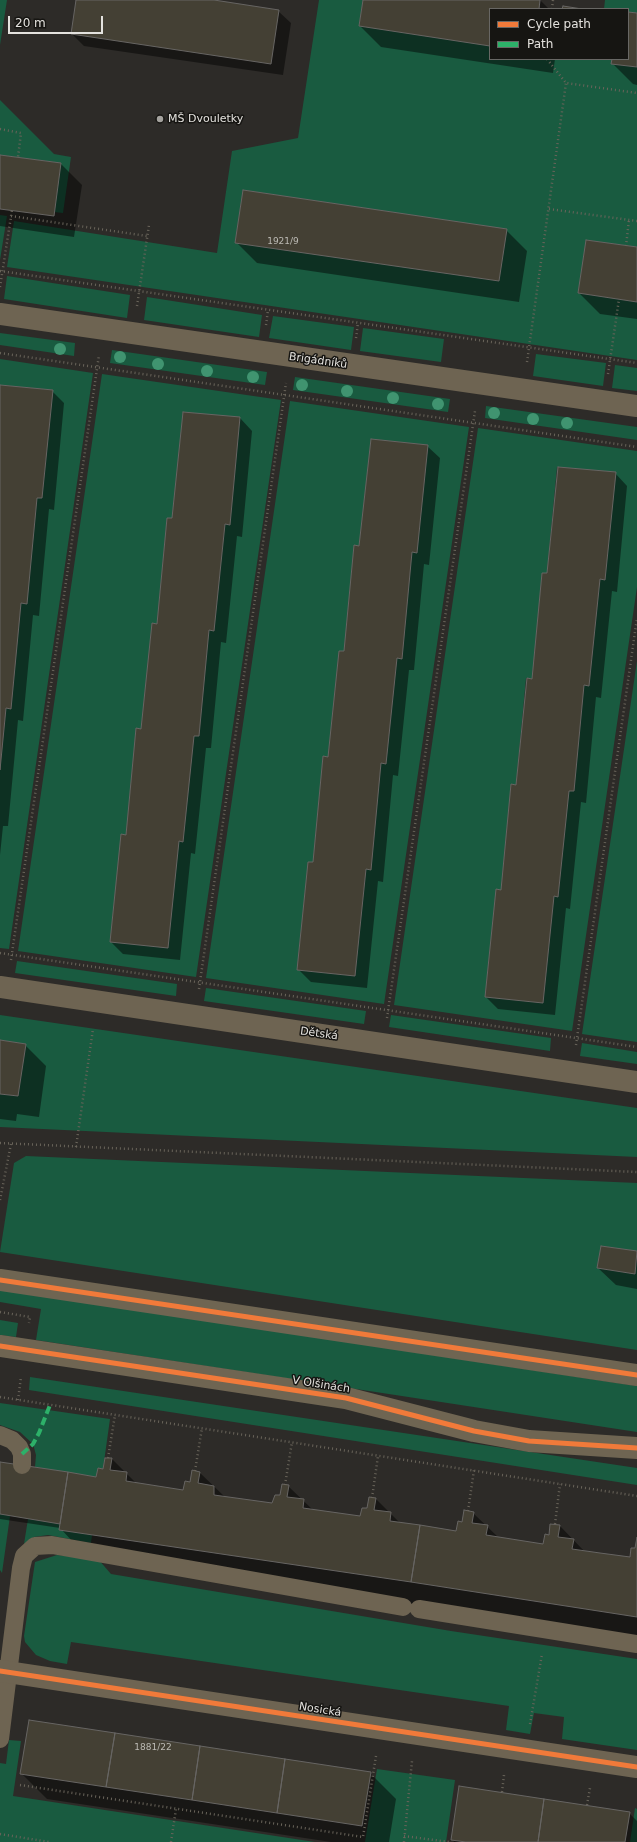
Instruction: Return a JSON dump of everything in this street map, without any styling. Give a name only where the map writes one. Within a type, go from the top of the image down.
[{"type":"main road","points":[[0,1280],[637,1375]]},
{"type":"main road","name":"V Olšinách","points":[[0,1346],[346,1398],[474,1431],[529,1441],[637,1448]]},
{"type":"street","name":"Brigádníků","points":[[0,314],[637,406]]},
{"type":"street","name":"Dětská","points":[[3,988],[637,1082]]},
{"type":"street","name":"Nosická","points":[[5,1672],[637,1767]]},
{"type":"lane","points":[[0,1435],[12,1440],[19,1446],[22,1454],[22,1465]]},
{"type":"lane","points":[[0,1739],[5,1672],[21,1568],[24,1556],[28,1551],[35,1546],[43,1544],[411,1608],[637,1644]]},
{"type":"path","points":[[548,60],[566,83],[637,93]]},
{"type":"path","points":[[524,390],[566,83]]},
{"type":"path","points":[[0,130],[21,133],[18,158]]},
{"type":"path","points":[[549,209],[637,221]]},
{"type":"path","points":[[0,288],[1,271],[12,210]]},
{"type":"path","points":[[11,216],[147,236]]},
{"type":"path","points":[[626,246],[629,220]]},
{"type":"path","points":[[133,334],[148,226]]},
{"type":"path","points":[[1,271],[637,363]]},
{"type":"path","points":[[604,402],[619,299]]},
{"type":"path","points":[[3,988],[12,955],[102,329]]},
{"type":"path","points":[[0,353],[637,448]]},
{"type":"path","points":[[195,1016],[290,356]]},
{"type":"path","points":[[383,1044],[478,384]]},
{"type":"path","points":[[573,1073],[637,618]]},
{"type":"path","points":[[0,953],[637,1047]]},
{"type":"path","points":[[76,1147],[97,1001]]},
{"type":"path","points":[[0,1143],[637,1172]]},
{"type":"path","points":[[0,1200],[11,1144]]},
{"type":"path","points":[[18,1400],[22,1373]]},
{"type":"path","points":[[0,1397],[637,1496]]},
{"type":"path","points":[[108,1458],[115,1415]]},
{"type":"path","points":[[196,1471],[202,1428]]},
{"type":"path","points":[[285,1485],[292,1442]]},
{"type":"path","points":[[372,1498],[378,1456]]},
{"type":"path","points":[[468,1511],[474,1470]]},
{"type":"path","points":[[555,1524],[560,1484]]},
{"type":"path","points":[[526,1751],[546,1630]]},
{"type":"path","points":[[404,1842],[415,1734]]},
{"type":"path","points":[[20,1785],[363,1837],[376,1754]]},
{"type":"path","points":[[502,1792],[504,1773]]},
{"type":"path","points":[[587,1805],[590,1786]]},
{"type":"path","points":[[171,1842],[176,1809]]},
{"type":"path","points":[[0,1834],[49,1842]]},
{"type":"path","points":[[404,1836],[449,1842]]},
{"type":"green space","points":[[0,0],[7,0],[0,45]]},
{"type":"green space","points":[[319,0],[363,0],[359,26],[489,46],[489,60],[612,60],[612,64],[637,67],[637,247],[586,240],[578,293],[637,302],[637,360],[7,267],[14,221],[217,253],[232,151],[298,138]],"holes":[[[243,190],[506,229],[499,281],[235,243]]]},
{"type":"green space","points":[[605,0],[637,0],[637,13],[629,12],[629,8],[604,8]]},
{"type":"green space","points":[[0,100],[54,154],[71,157],[63,213],[54,212],[61,163],[0,155]]},
{"type":"green space","points":[[0,215],[7,216],[0,260]]},
{"type":"green space","points":[[7,276],[130,295],[127,318],[4,299]]},
{"type":"green space","points":[[147,297],[262,315],[259,337],[144,320]]},
{"type":"green space","points":[[273,316],[354,327],[351,350],[269,338]]},
{"type":"green space","points":[[363,328],[444,339],[441,362],[360,351]]},
{"type":"green space","points":[[0,333],[75,343],[74,356],[0,345]]},
{"type":"green space","points":[[112,350],[267,372],[265,385],[110,363]]},
{"type":"green space","points":[[536,354],[606,363],[603,386],[533,376]]},
{"type":"green space","points":[[0,359],[93,373],[9,949],[0,948],[0,770],[6,708],[11,709],[21,603],[26,604],[37,498],[42,498],[53,390],[0,385]]},
{"type":"green space","points":[[615,365],[637,368],[637,391],[612,388]]},
{"type":"green space","points":[[102,374],[281,400],[196,977],[18,951]],"holes":[[[183,412],[240,418],[230,525],[225,524],[214,631],[209,630],[199,736],[194,736],[183,842],[179,841],[110,942],[121,835],[126,835],[136,729],[141,729],[152,623],[157,624],[167,518],[172,518]]]},
{"type":"green space","points":[[295,377],[450,399],[448,412],[293,390]]},
{"type":"green space","points":[[290,401],[469,427],[384,1004],[206,978]],"holes":[[[371,439],[428,445],[417,552],[412,552],[402,658],[397,658],[386,764],[381,763],[371,870],[366,869],[355,976],[297,970],[308,862],[313,862],[323,756],[328,757],[339,651],[344,651],[354,546],[359,546]]]},
{"type":"green space","points":[[486,406],[637,427],[637,440],[485,418]]},
{"type":"green space","points":[[478,428],[637,451],[637,587],[572,1031],[394,1005]],"holes":[[[557,467],[615,472],[605,580],[600,579],[589,686],[584,685],[574,791],[569,791],[558,896],[554,896],[543,1003],[485,997],[496,890],[501,890],[511,784],[516,785],[526,678],[532,679],[542,573],[547,573]]]},
{"type":"green space","points":[[637,661],[637,1042],[582,1034]]},
{"type":"green space","points":[[17,961],[177,984],[176,996],[15,973]]},
{"type":"green space","points":[[206,988],[366,1011],[364,1024],[204,1001]]},
{"type":"green space","points":[[0,1015],[637,1108],[637,1157],[0,1127],[0,1094],[18,1096],[26,1044],[0,1040]]},
{"type":"green space","points":[[391,1015],[551,1038],[550,1051],[389,1027]]},
{"type":"green space","points":[[582,1043],[637,1052],[637,1064],[580,1056]]},
{"type":"green space","points":[[26,1156],[637,1183],[637,1251],[601,1246],[597,1268],[634,1274],[637,1260],[637,1350],[0,1252],[14,1163]]},
{"type":"green space","points":[[0,1289],[637,1386],[637,1432],[36,1340],[41,1309],[0,1302]]},
{"type":"green space","points":[[0,1320],[18,1323],[16,1337],[0,1335]]},
{"type":"green space","points":[[30,1377],[637,1468],[637,1485],[29,1390]]},
{"type":"green space","points":[[0,1403],[110,1419],[103,1469],[98,1468],[96,1477],[35,1467],[36,1455],[33,1444],[20,1432],[0,1425]]},
{"type":"green space","points":[[0,1514],[10,1516],[2,1573],[0,1570]]},
{"type":"green space","points":[[28,1519],[60,1524],[59,1530],[92,1535],[91,1543],[48,1535],[34,1537],[24,1544]]},
{"type":"green space","points":[[57,1555],[98,1559],[111,1574],[451,1631],[637,1659],[637,1750],[562,1739],[564,1717],[534,1713],[530,1734],[506,1730],[509,1706],[71,1642],[67,1664],[50,1661],[36,1655],[25,1642],[24,1636],[35,1562]]},
{"type":"green space","points":[[9,1740],[21,1741],[13,1796],[315,1842],[0,1842],[0,1763],[6,1764]]},
{"type":"green space","points":[[377,1769],[455,1780],[446,1842],[365,1842]]},
{"type":"green space","points":[[635,1808],[637,1809],[637,1842],[630,1842]]},
{"type":"building","points":[[76,0],[214,0],[279,10],[271,64],[71,34]]},
{"type":"building","points":[[363,0],[540,0],[539,8],[489,8],[489,46],[359,26]]},
{"type":"building","points":[[563,6],[576,8],[562,8]]},
{"type":"building","points":[[629,12],[637,13],[637,67],[611,64],[612,60],[629,60]]},
{"type":"building","points":[[0,155],[61,163],[54,216],[0,209]]},
{"type":"building","points":[[243,190],[507,229],[499,281],[235,243]]},
{"type":"building","points":[[586,240],[637,247],[637,302],[578,293]]},
{"type":"building","points":[[0,385],[53,390],[42,498],[37,498],[27,604],[21,603],[11,709],[6,708],[0,770]]},
{"type":"building","points":[[183,412],[240,417],[230,525],[225,524],[214,631],[209,630],[199,736],[194,736],[183,842],[179,841],[168,948],[110,942],[121,834],[126,835],[136,728],[141,729],[152,623],[157,624],[167,518],[172,518]]},
{"type":"building","points":[[371,439],[428,445],[417,553],[412,552],[402,659],[397,658],[386,764],[381,763],[371,870],[366,869],[355,976],[297,970],[308,862],[313,862],[323,756],[328,757],[339,651],[344,651],[354,545],[359,546]]},
{"type":"building","points":[[558,467],[616,472],[605,580],[600,579],[589,686],[584,685],[574,791],[569,791],[558,897],[554,896],[543,1003],[485,997],[496,889],[501,890],[511,784],[516,785],[527,678],[532,679],[542,573],[547,573]]},
{"type":"building","points":[[0,1040],[26,1044],[18,1096],[0,1094]]},
{"type":"building","points":[[601,1246],[637,1251],[635,1274],[597,1268]]},
{"type":"building","points":[[105,1458],[112,1458],[110,1470],[127,1472],[126,1481],[183,1490],[185,1481],[190,1482],[192,1470],[200,1472],[198,1483],[214,1486],[214,1495],[272,1503],[275,1495],[280,1495],[282,1484],[289,1485],[287,1497],[304,1499],[303,1508],[360,1516],[362,1508],[367,1508],[369,1497],[376,1498],[374,1510],[391,1512],[390,1521],[420,1525],[411,1582],[59,1530],[68,1472],[96,1477],[98,1468],[103,1469]]},
{"type":"building","points":[[0,1462],[68,1472],[60,1524],[0,1514]]},
{"type":"building","points":[[464,1510],[474,1512],[472,1523],[488,1525],[486,1535],[543,1544],[545,1534],[549,1535],[550,1524],[560,1525],[558,1537],[574,1539],[572,1549],[630,1557],[631,1548],[635,1548],[637,1537],[637,1617],[411,1582],[420,1525],[456,1531],[458,1521],[462,1522]]},
{"type":"building","points":[[29,1720],[115,1733],[106,1787],[20,1774]]},
{"type":"building","points":[[115,1733],[200,1746],[192,1800],[106,1787]]},
{"type":"building","points":[[200,1746],[285,1759],[277,1813],[192,1800]]},
{"type":"building","points":[[285,1759],[371,1772],[362,1826],[277,1813]]},
{"type":"building","points":[[459,1786],[544,1799],[538,1842],[466,1842],[451,1840]]},
{"type":"building","points":[[544,1799],[630,1812],[625,1842],[538,1842]]},
{"type":"marked path","points":[[22,1454],[33,1444],[50,1405]]},
{"type":"cycle path","points":[[0,1280],[637,1375]]},
{"type":"cycle path","points":[[0,1346],[346,1398],[474,1431],[529,1441],[637,1448]]},
{"type":"cycle path","points":[[0,1671],[637,1767]]},
{"type":"place","name":"MŠ Dvouletky","points":[[160,119]]}]
